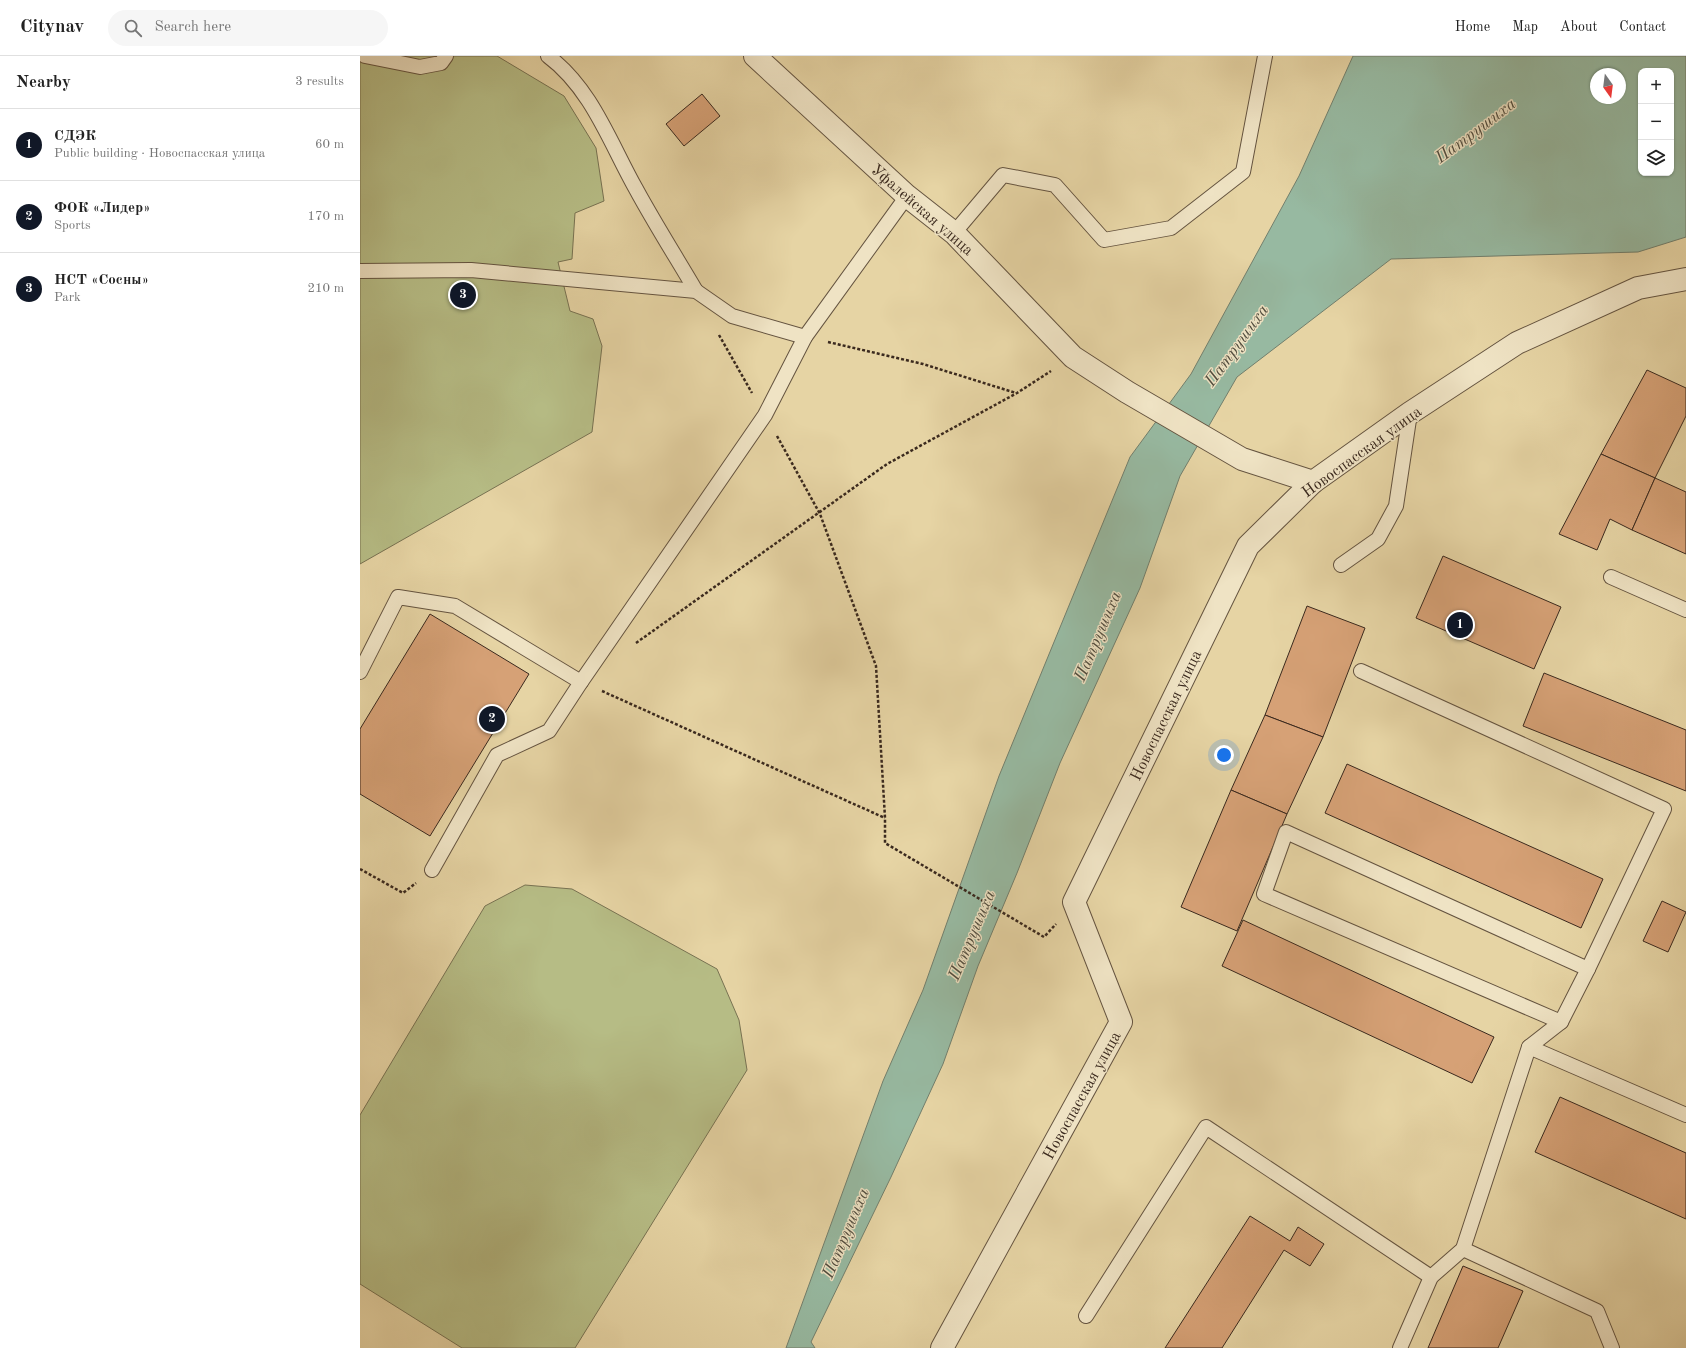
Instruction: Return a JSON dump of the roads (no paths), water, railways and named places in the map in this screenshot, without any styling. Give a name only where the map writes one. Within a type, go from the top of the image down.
[{"type":"street","name":"Уфалейская улица","points":[[755,56],[907,196],[954,233],[1073,357],[1127,392],[1242,459],[1313,482]]},
{"type":"street","name":"Новоспасская улица","points":[[942,1348],[1121,1022],[1074,902],[1248,546],[1313,482],[1410,413],[1517,343],[1638,288],[1686,279]]},
{"type":"lane","points":[[365,56],[420,67],[441,63],[446,56]]},
{"type":"lane","points":[[548,56],[562,66],[594,108],[636,189],[696,291],[732,316],[805,337]]},
{"type":"lane","points":[[954,233],[1003,176],[1055,185],[1104,240],[1171,228],[1243,172],[1265,56]]},
{"type":"lane","points":[[432,870],[498,755],[549,731],[765,415],[805,337],[907,196]]},
{"type":"lane","points":[[360,271],[471,270],[696,291]]},
{"type":"lane","points":[[1341,565],[1378,539],[1396,506],[1410,413]]},
{"type":"lane","points":[[1611,577],[1686,610]]},
{"type":"lane","points":[[360,672],[398,597],[455,606],[582,682]]},
{"type":"lane","points":[[1361,672],[1664,809],[1588,969],[1561,1022],[1529,1047],[1463,1249],[1430,1276],[1400,1348]]},
{"type":"lane","points":[[1561,1022],[1264,894],[1286,832],[1588,969]]},
{"type":"lane","points":[[1529,1047],[1686,1116]]},
{"type":"lane","points":[[1086,1316],[1206,1127],[1430,1276]]},
{"type":"lane","points":[[1463,1249],[1597,1311],[1612,1348]]},
{"type":"water","name":"Патрушиха","points":[[1353,56],[1686,56],[1686,237],[1638,252],[1391,259],[1237,377],[1180,476],[1140,588],[1060,763],[1017,873],[978,966],[943,1064],[891,1177],[811,1342],[815,1348],[786,1348],[883,1081],[923,990],[999,776],[1130,457],[1191,374],[1299,176]]},
{"type":"place","name":"НСТ «Сосны»","points":[[463,295]]},
{"type":"place","name":"СДЭК","points":[[1460,625]]},
{"type":"place","name":"ФОК «Лидер»","points":[[492,719]]}]
